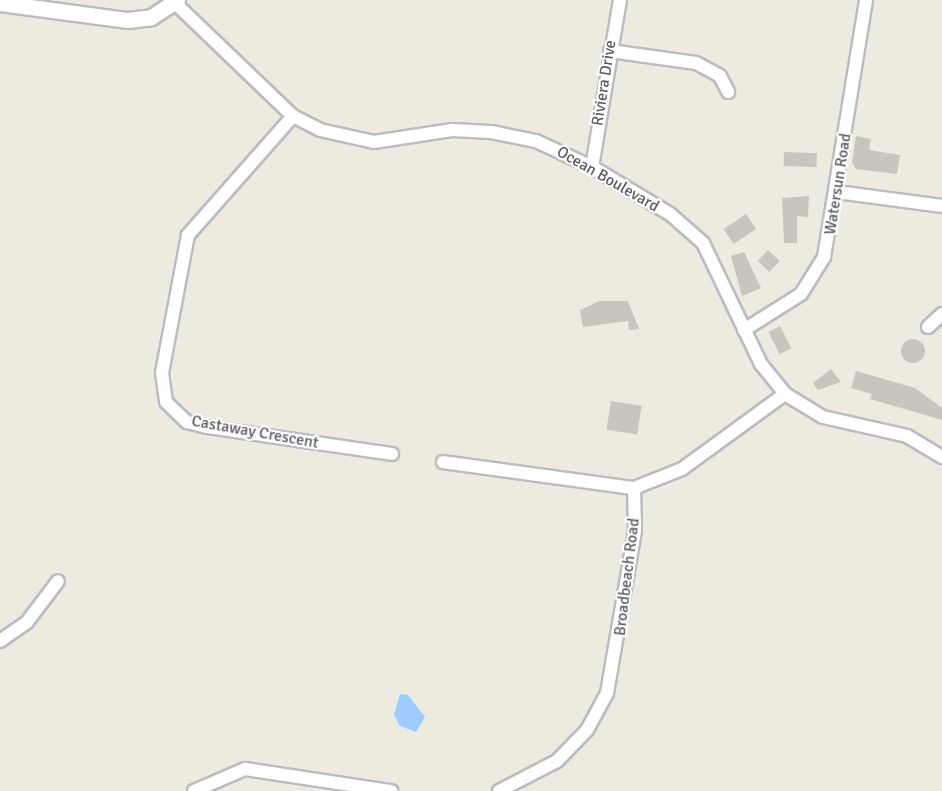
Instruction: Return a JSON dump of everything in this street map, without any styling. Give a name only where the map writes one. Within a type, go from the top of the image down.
[{"type":"street","name":"Riviera Drive","points":[[592,167],[620,0]]},
{"type":"street","name":"Watersun Road","points":[[744,330],[780,312],[810,283],[829,243],[866,0]]},
{"type":"street","points":[[0,3],[128,20],[151,17],[176,1]]},
{"type":"street","name":"Ocean Boulevard","points":[[176,1],[293,116],[337,136],[374,142],[452,130],[516,136],[592,167],[670,214],[703,243],[744,330],[785,394],[823,417],[907,436],[942,457]]},
{"type":"street","points":[[610,51],[696,63],[720,76],[728,92]]},
{"type":"street","name":"Castaway Crescent","points":[[293,116],[188,235],[162,373],[166,402],[187,422],[207,427],[392,454]]},
{"type":"street","points":[[837,192],[942,206]]},
{"type":"street","points":[[928,327],[942,314]]},
{"type":"street","points":[[443,462],[634,488],[682,469],[785,394]]},
{"type":"street","name":"Broadbeach Road","points":[[499,791],[557,760],[587,730],[607,693],[635,531],[634,488]]},
{"type":"street","points":[[0,641],[27,622],[58,581]]},
{"type":"street","points":[[194,791],[245,770],[391,791]]},
{"type":"water","points":[[400,694],[408,695],[425,717],[416,732],[400,726],[394,715]]},
{"type":"building","points":[[856,136],[871,139],[869,150],[900,155],[897,174],[856,169],[852,163]]},
{"type":"building","points":[[784,152],[817,153],[816,167],[784,166]]},
{"type":"building","points":[[809,196],[808,217],[797,216],[797,243],[784,243],[782,198]]},
{"type":"building","points":[[746,214],[756,229],[734,244],[724,229]]},
{"type":"building","points":[[768,250],[780,261],[769,272],[758,261]]},
{"type":"building","points":[[744,252],[761,288],[742,296],[731,256]]},
{"type":"building","points":[[600,301],[628,301],[639,329],[629,330],[628,321],[583,327],[580,310]]},
{"type":"building","points":[[780,326],[791,348],[780,354],[768,332]]},
{"type":"building","points":[[913,339],[922,342],[925,351],[922,360],[913,363],[904,360],[901,351],[904,342]]},
{"type":"building","points":[[831,369],[841,382],[818,390],[813,383]]},
{"type":"building","points":[[856,371],[915,388],[942,408],[942,420],[870,399],[872,394],[851,388]]},
{"type":"building","points":[[611,401],[642,406],[637,434],[606,430]]}]
